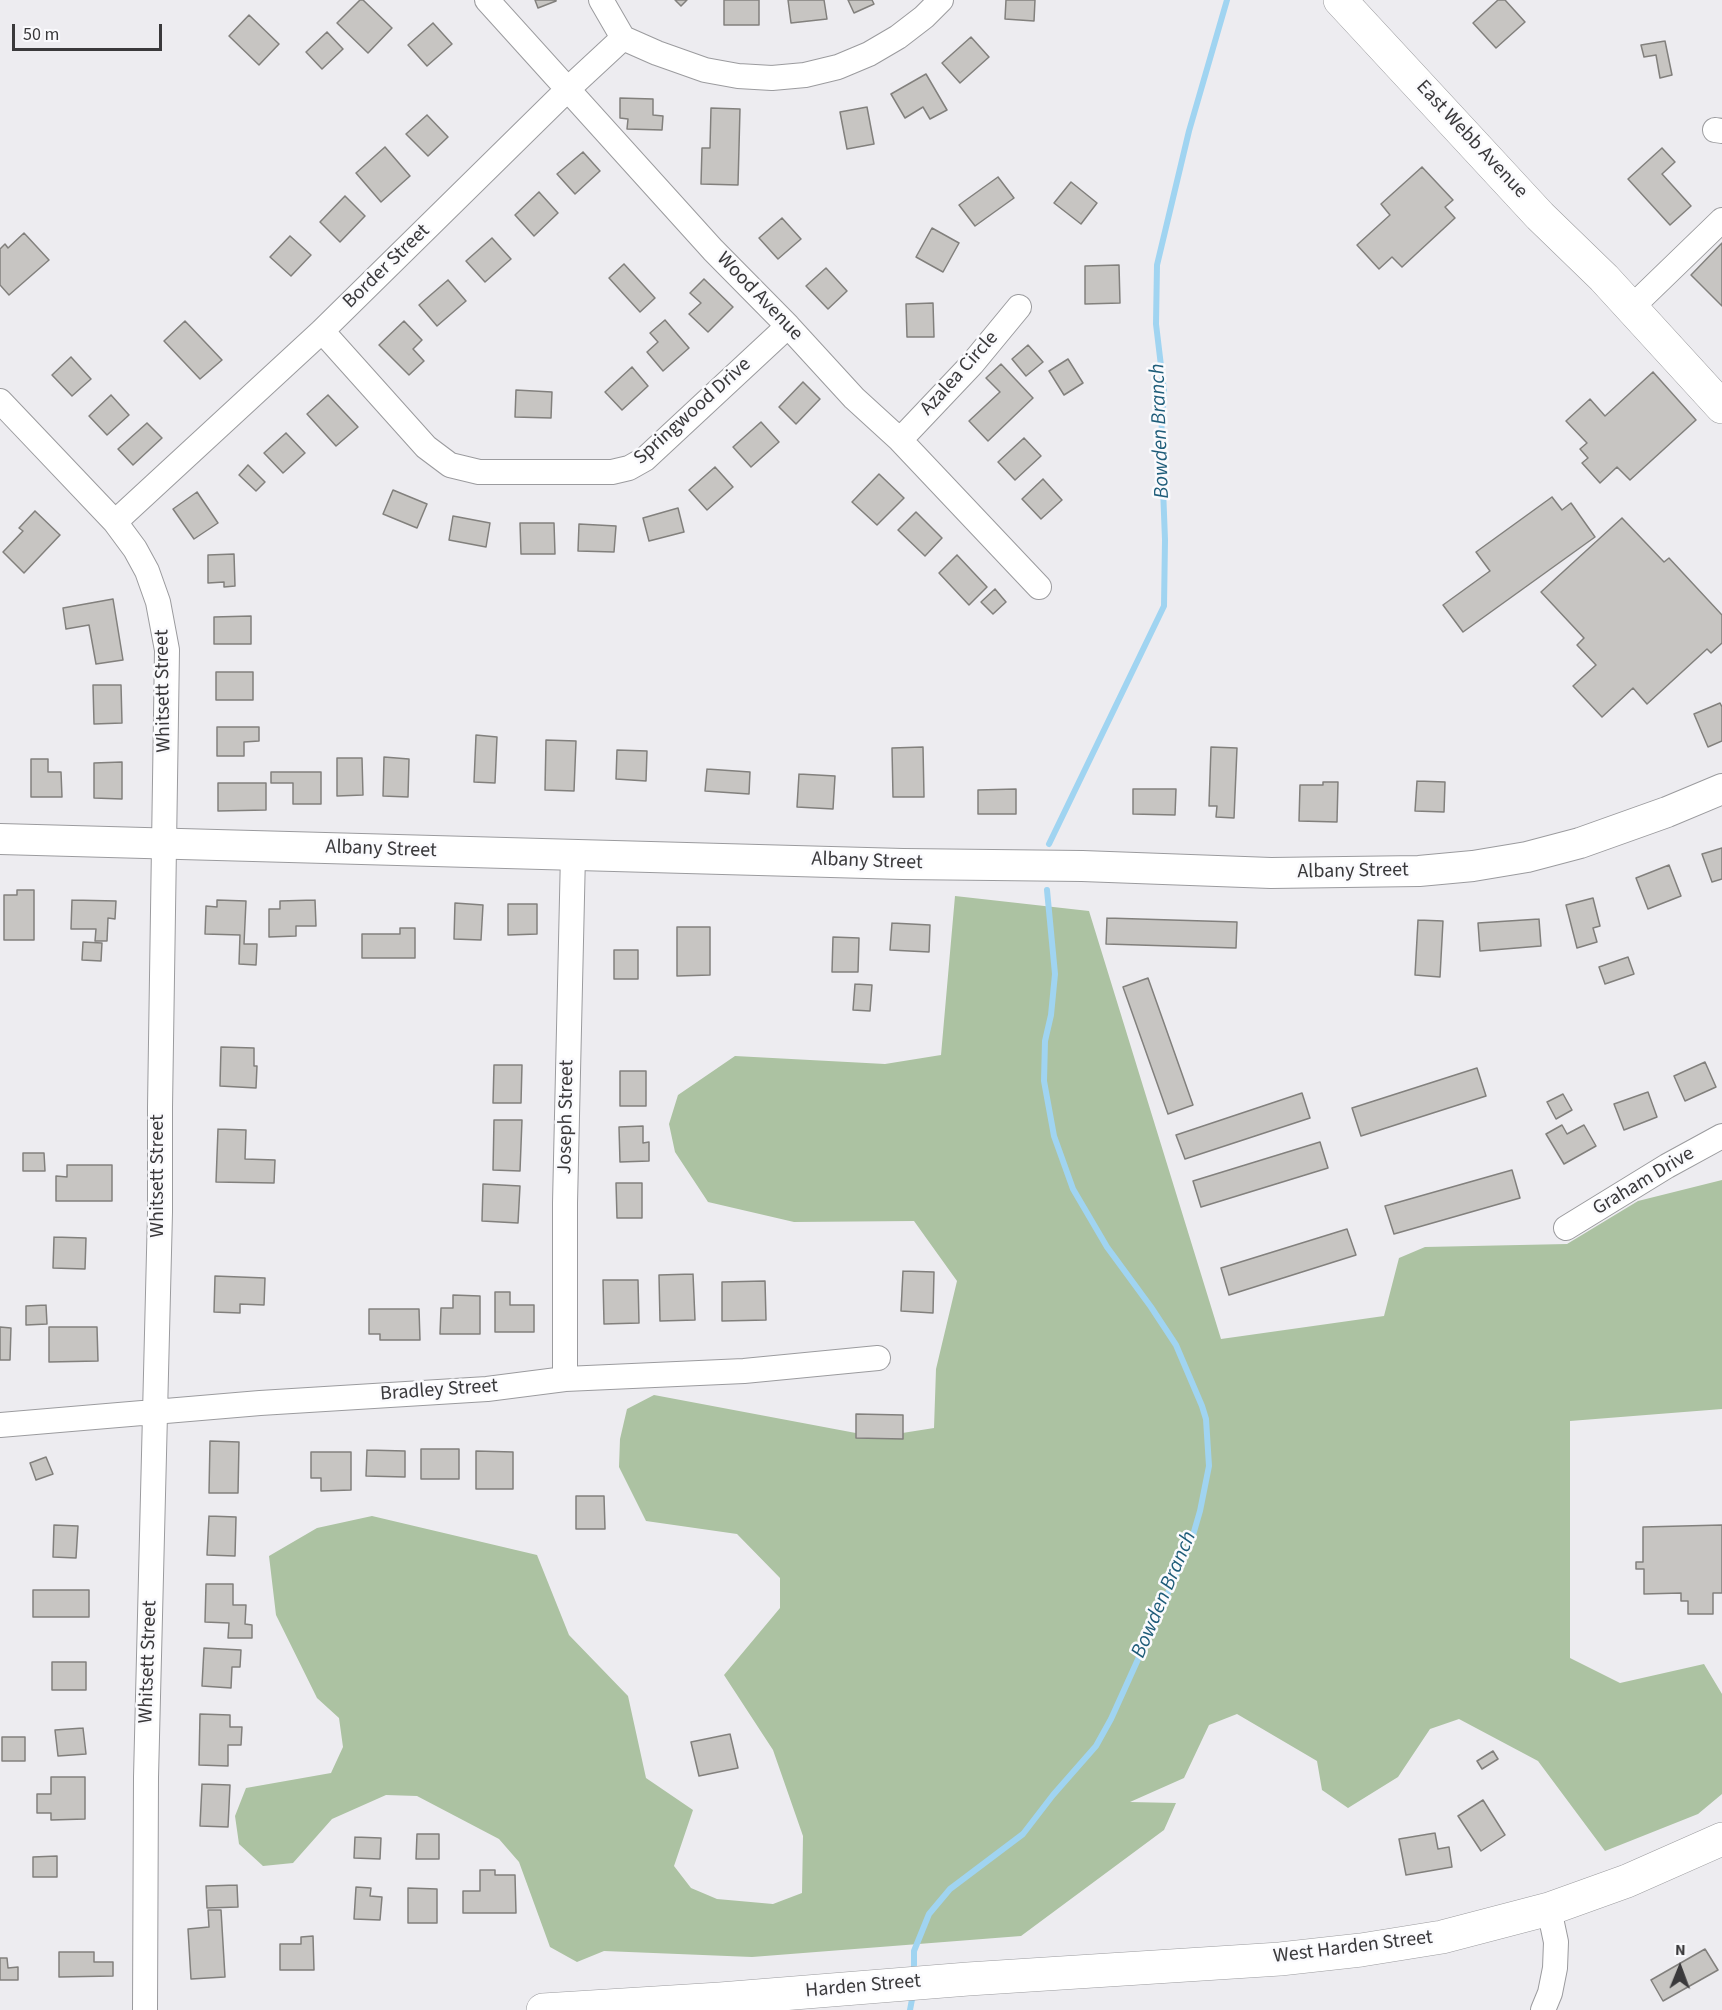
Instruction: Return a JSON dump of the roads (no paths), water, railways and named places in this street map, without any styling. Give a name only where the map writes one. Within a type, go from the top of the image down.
[{"type":"main road","name":"East Webb Avenue","points":[[1340,0],[1540,216],[1604,278],[1722,407]]},
{"type":"main road","name":"West Harden Street","points":[[968,1979],[1280,1959],[1361,1950],[1442,1937],[1549,1909],[1627,1881],[1722,1839]]},
{"type":"main road","name":"Harden Street","points":[[543,2010],[720,1999],[968,1979]]},
{"type":"street","name":"Wood Avenue","points":[[487,0],[713,250],[788,326],[854,398],[900,440],[1039,587]]},
{"type":"street","points":[[601,0],[623,38],[705,70],[738,76],[772,78],[805,75],[838,67],[869,54],[898,38],[941,0]]},
{"type":"street","name":"Border Street","points":[[115,522],[322,331],[568,89],[623,38]]},
{"type":"street","points":[[1631,308],[1722,220]]},
{"type":"street","name":"Azalea Circle","points":[[900,440],[972,364],[1019,307]]},
{"type":"street","name":"Springwood Drive","points":[[322,331],[426,447],[450,465],[479,472],[612,472],[629,468],[645,459],[788,326]]},
{"type":"street","name":"Whitsett Street","points":[[0,401],[115,522],[135,549],[147,571],[158,602],[167,650],[159,1107],[160,1212],[146,1777],[145,2010]]},
{"type":"street","name":"Albany Street","points":[[0,839],[1271,873],[1419,871],[1473,866],[1558,849],[1667,812],[1722,789]]},
{"type":"street","name":"Joseph Street","points":[[565,1379],[565,1203],[573,855]]},
{"type":"street","name":"Graham Drive","points":[[1566,1228],[1667,1166],[1722,1136]]},
{"type":"street","name":"Bradley Street","points":[[0,1425],[260,1403],[487,1389],[565,1379],[744,1371],[878,1358]]},
{"type":"street","points":[[1543,2010],[1550,1993],[1555,1968],[1556,1942],[1549,1909]]},
{"type":"waterway","name":"Bowden Branch","points":[[1049,844],[1164,606],[1165,540],[1161,436],[1164,391],[1156,324],[1157,265],[1189,131],[1227,0]]},
{"type":"waterway","name":"Bowden Branch","points":[[914,1974],[914,1951],[929,1914],[950,1889],[1023,1834],[1053,1795],[1096,1746],[1111,1719],[1191,1542],[1209,1466],[1206,1419],[1176,1345],[1107,1247],[1073,1189],[1054,1136],[1044,1081],[1045,1041],[1051,1015],[1055,974],[1047,890]]},
{"type":"waterway","name":"Bowden Branch","points":[[910,2010],[913,1994]]}]
